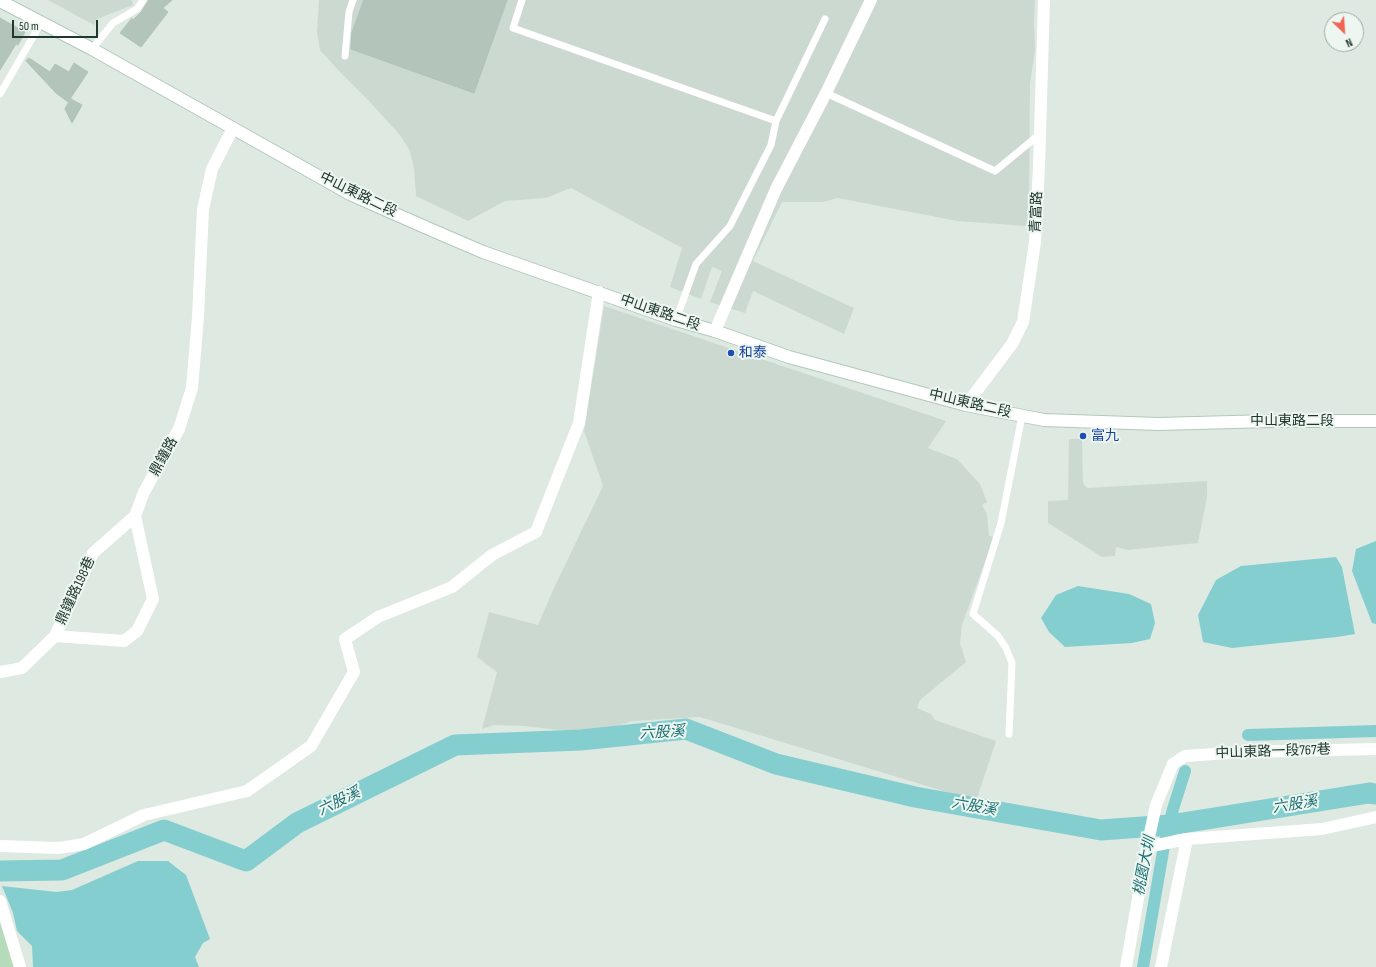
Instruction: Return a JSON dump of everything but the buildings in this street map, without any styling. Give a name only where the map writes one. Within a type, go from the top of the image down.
[{"type":"street","points":[[714,331],[776,189],[826,93],[871,0]]},
{"type":"street","name":"青富路","points":[[966,405],[1012,344],[1023,322],[1035,242],[1044,0]]},
{"type":"street","name":"中山東路二段","points":[[0,1],[92,49],[350,194],[483,252],[676,320],[714,331],[789,357],[966,405],[1044,420],[1158,424],[1270,421],[1376,421]]},
{"type":"street","name":"鼎鐘路","points":[[135,516],[144,492],[179,429],[192,388],[198,316],[203,209],[212,169],[233,128]]},
{"type":"street","points":[[0,846],[59,848],[84,844],[144,815],[247,791],[311,746],[354,672],[345,639],[378,617],[452,587],[492,555],[536,532],[579,423],[599,292]]},
{"type":"street","points":[[0,672],[22,668],[55,636],[124,641],[137,631],[153,599],[135,516]]},
{"type":"street","name":"鼎鐘路198巷","points":[[55,636],[93,553],[135,516]]},
{"type":"street","name":"中山東路一段767巷","points":[[1147,847],[1156,805],[1173,764],[1185,756],[1243,752],[1376,749]]},
{"type":"street","points":[[1126,967],[1147,847],[1187,840],[1322,829],[1376,816]]},
{"type":"street","points":[[1161,967],[1187,840]]},
{"type":"street","points":[[0,901],[20,967]]},
{"type":"lane","points":[[92,49],[113,23],[137,9],[143,0]]},
{"type":"lane","points":[[345,56],[349,12],[353,0]]},
{"type":"lane","points":[[522,0],[513,28],[776,120]]},
{"type":"lane","points":[[676,320],[696,264],[730,226],[771,145],[776,120],[825,19]]},
{"type":"lane","points":[[0,94],[41,23]]},
{"type":"lane","points":[[826,93],[995,171],[1040,134]]},
{"type":"lane","points":[[1009,734],[1012,663],[1006,648],[998,636],[973,614],[1001,523],[1022,416]]},
{"type":"shaded area","points":[[48,0],[132,0],[133,5],[97,19],[94,25]]},
{"type":"shaded area","points":[[319,0],[1035,0],[1035,50],[1030,83],[1029,207],[1026,226],[957,221],[838,198],[823,202],[782,202],[753,261],[854,308],[844,334],[753,291],[745,313],[710,302],[722,271],[712,267],[701,299],[670,287],[682,248],[571,188],[546,198],[505,201],[468,221],[416,196],[414,168],[409,149],[399,134],[320,50],[317,32]]},
{"type":"shaded area","points":[[604,306],[946,421],[928,448],[957,459],[980,484],[987,502],[982,505],[987,514],[989,536],[994,537],[962,625],[960,643],[966,662],[920,700],[917,708],[931,714],[935,720],[996,741],[976,801],[700,717],[632,721],[595,734],[524,726],[494,725],[482,729],[497,672],[477,657],[489,612],[538,625],[553,590],[603,486],[584,431]]},
{"type":"shaded area","points":[[1069,439],[1082,439],[1083,482],[1088,488],[1207,481],[1207,497],[1198,543],[1127,550],[1116,547],[1115,556],[1102,557],[1048,523],[1048,501],[1068,500]]},
{"type":"green space","points":[[0,918],[15,967],[0,967]]},
{"type":"water","points":[[1376,541],[1376,624],[1372,623],[1352,571],[1356,549]]},
{"type":"water","points":[[1336,557],[1342,567],[1355,634],[1232,648],[1203,642],[1198,615],[1216,580],[1241,566]]},
{"type":"water","points":[[1078,586],[1129,594],[1151,604],[1155,623],[1150,639],[1132,643],[1065,647],[1049,632],[1041,618],[1056,595]]},
{"type":"water","points":[[138,861],[168,861],[186,875],[210,939],[203,943],[195,957],[199,967],[33,967],[32,946],[17,931],[13,913],[2,886],[57,892],[72,890]]},
{"type":"waterway","name":"六股溪","points":[[0,871],[62,870],[164,830],[246,861],[297,823],[455,745],[581,740],[686,729],[776,764],[915,797],[1101,830],[1170,825],[1369,793],[1376,794]]},
{"type":"waterway","name":"桃園大圳","points":[[1248,735],[1376,731]]},
{"type":"waterway","name":"桃園大圳","points":[[1143,967],[1164,846],[1173,809],[1185,771]]},
{"type":"place","name":"和泰","points":[[731,353]]},
{"type":"place","name":"富九","points":[[1083,436]]}]
